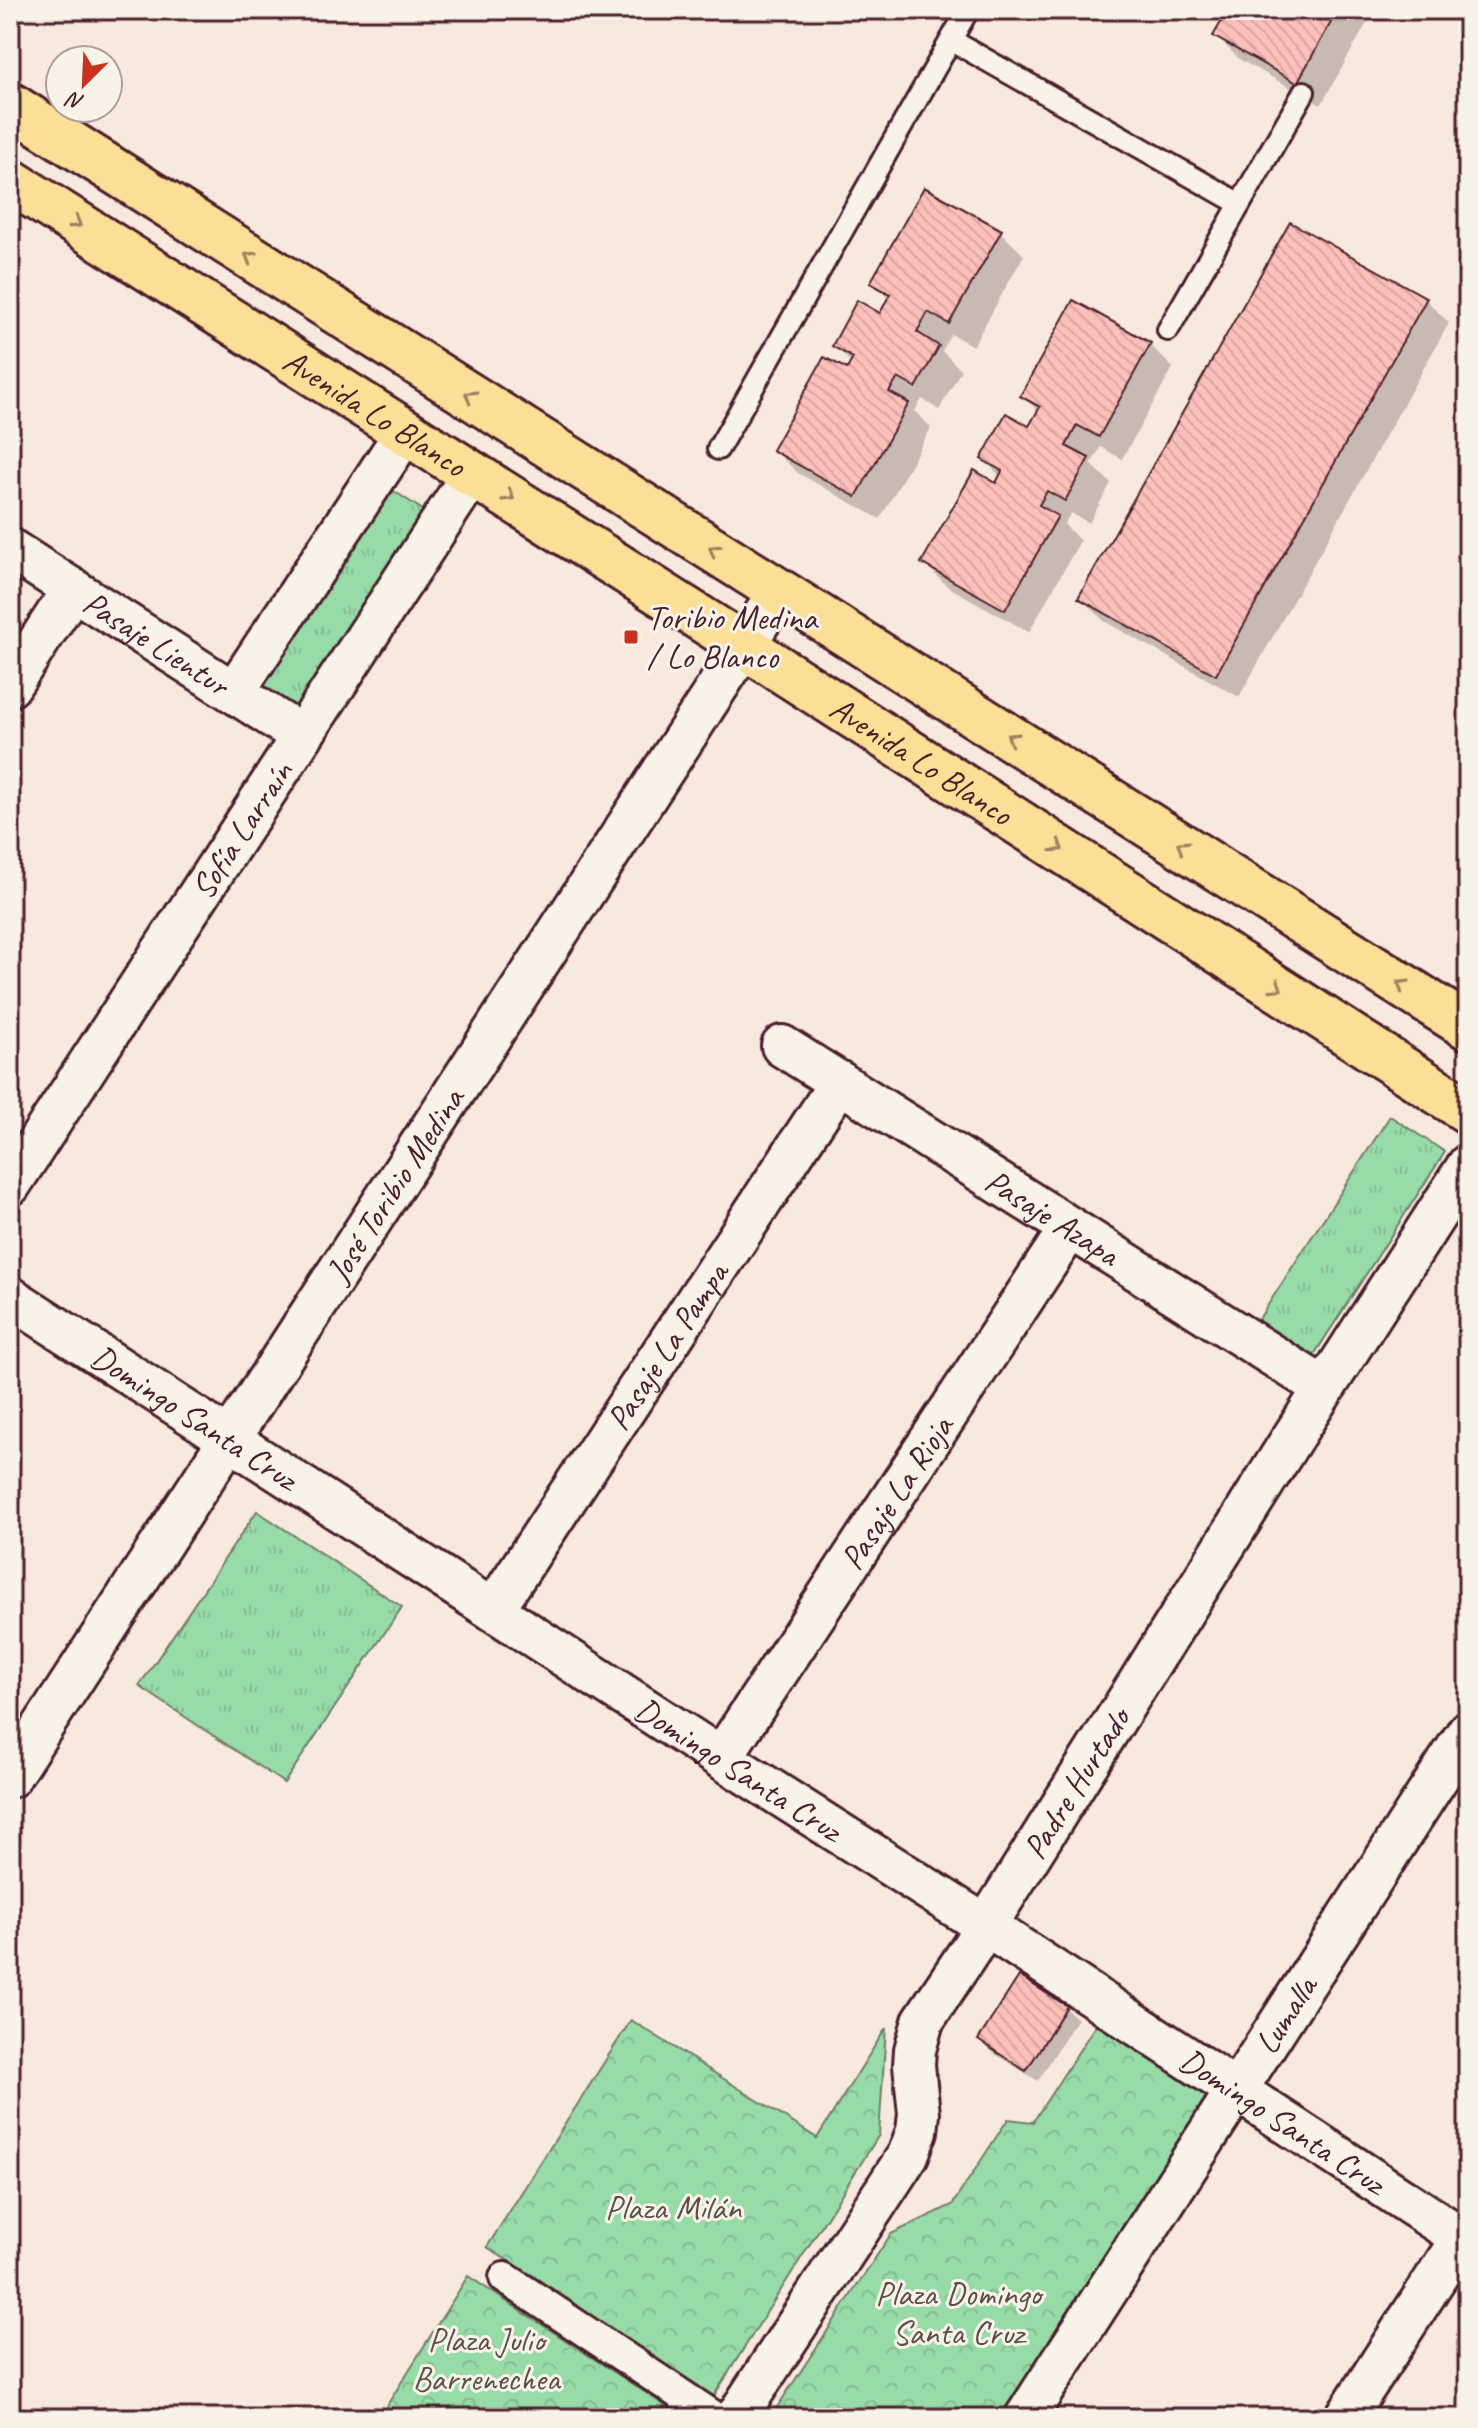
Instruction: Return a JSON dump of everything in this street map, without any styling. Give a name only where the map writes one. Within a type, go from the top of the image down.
[{"type":"main road","name":"Avenida Lo Blanco","points":[[10,105],[1468,1027]]},
{"type":"main road","name":"Avenida Lo Blanco","points":[[10,181],[473,473],[1468,1111]]},
{"type":"street","points":[[234,692],[406,431]]},
{"type":"street","name":"Sofía Larraín","points":[[10,1185],[473,473]]},
{"type":"street","name":"Pasaje Lientur","points":[[10,549],[302,736]]},
{"type":"street","points":[[10,686],[73,589]]},
{"type":"street","name":"José Toribio Medina","points":[[10,1777],[779,592]]},
{"type":"street","name":"Pasaje Azapa","points":[[782,1046],[1324,1388]]},
{"type":"street","name":"Pasaje La Pampa","points":[[493,1610],[840,1082]]},
{"type":"street","name":"Padre Hurtado","points":[[736,2418],[908,2155],[919,2114],[914,2065],[923,2021],[1468,1165]]},
{"type":"street","name":"Pasaje La Rioja","points":[[721,1758],[1070,1228]]},
{"type":"street","name":"Domingo Santa Cruz","points":[[10,1297],[986,1926],[1235,2092],[1466,2236]]},
{"type":"street","name":"Lumalla","points":[[1025,2418],[1468,1731]]},
{"type":"street","points":[[1345,2418],[1466,2236]]},
{"type":"street","points":[[505,2278],[716,2418]]},
{"type":"lane","points":[[718,449],[968,10]]},
{"type":"lane","points":[[951,40],[1240,204]]},
{"type":"lane","points":[[1168,330],[1304,92]]},
{"type":"green space","points":[[383,484],[429,514],[296,720],[250,691]]},
{"type":"green space","points":[[1390,1116],[1445,1152],[1310,1361],[1255,1325]]},
{"type":"green space","points":[[257,1511],[402,1607],[284,1783],[139,1686]]},
{"type":"green space","name":"Plaza Milán","points":[[631,2020],[817,2138],[886,2028],[879,2135],[713,2397],[487,2247]]},
{"type":"green space","name":"Plaza Domingo Santa Cruz","points":[[1097,2023],[1218,2100],[1008,2418],[770,2418],[891,2234],[952,2205],[1008,2119],[1033,2122]]},
{"type":"green space","name":"Plaza Julio Barrenechea","points":[[468,2276],[684,2418],[379,2418]]},
{"type":"building","points":[[1228,10],[1338,10],[1297,83],[1213,36]]},
{"type":"building","points":[[924,187],[1002,230],[949,324],[928,312],[917,332],[939,346],[916,388],[898,378],[889,392],[909,403],[856,497],[772,450],[824,357],[847,369],[853,358],[832,346],[857,300],[880,313],[890,294],[870,283]]},
{"type":"building","points":[[1290,222],[1427,298],[1216,675],[1078,598]]},
{"type":"building","points":[[1073,300],[1151,343],[1099,437],[1077,425],[1066,446],[1089,458],[1065,501],[1047,491],[1039,505],[1058,516],[1005,610],[921,563],[974,470],[996,483],[1002,471],[981,459],[1006,413],[1029,426],[1040,407],[1020,396]]},
{"type":"building","points":[[1019,1976],[1067,2006],[1026,2071],[978,2040]]},
{"type":"place","name":"Toribio Medina / Lo Blanco","points":[[631,637]]}]
